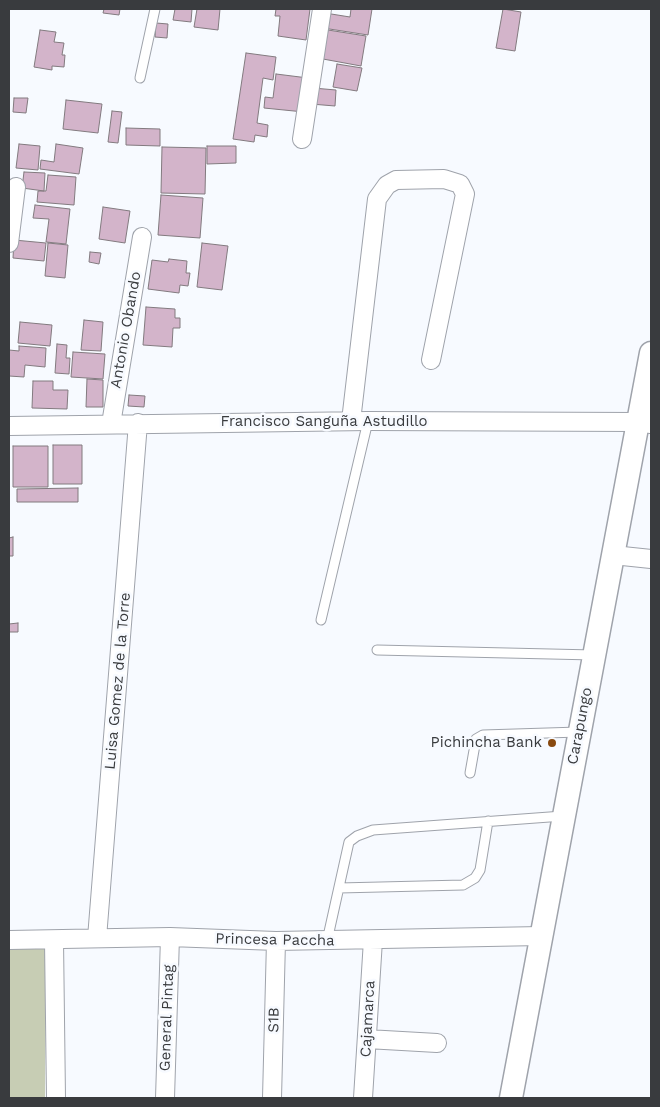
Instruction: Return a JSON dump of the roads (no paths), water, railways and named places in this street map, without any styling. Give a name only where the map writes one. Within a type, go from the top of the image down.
[{"type":"street","points":[[302,139],[322,9]]},
{"type":"street","points":[[360,421],[377,198],[387,185],[396,180],[444,179],[460,184],[465,194],[431,360]]},
{"type":"street","points":[[9,244],[16,187]]},
{"type":"street","name":"Antonio Obando","points":[[110,424],[142,237]]},
{"type":"street","name":"Carapungo","points":[[511,1098],[613,555],[645,423],[651,353]]},
{"type":"street","name":"Francisco Sanguña Astudillo","points":[[9,426],[360,421],[645,423]]},
{"type":"street","name":"Luisa Gomez de la Torre","points":[[97,938],[138,424]]},
{"type":"street","points":[[613,555],[651,559]]},
{"type":"street","name":"Princesa Paccha","points":[[9,940],[170,937],[327,941],[541,936]]},
{"type":"street","name":"General Pintag","points":[[164,1098],[170,937]]},
{"type":"street","points":[[54,940],[56,1098]]},
{"type":"street","name":"Cajamarca","points":[[363,1098],[373,940]]},
{"type":"street","name":"S1B","points":[[272,1098],[276,941]]},
{"type":"street","points":[[367,1039],[437,1043]]},
{"type":"lane","points":[[140,78],[155,9]]},
{"type":"lane","points":[[321,620],[360,421]]},
{"type":"lane","points":[[376,650],[594,655]]},
{"type":"lane","points":[[470,773],[476,739],[483,735],[579,732]]},
{"type":"lane","points":[[327,941],[349,842],[357,836],[373,830],[563,816]]},
{"type":"lane","points":[[339,888],[463,885],[475,878],[480,870],[488,821]]},
{"type":"place","name":"Pichincha Bank","points":[[552,743]]}]
